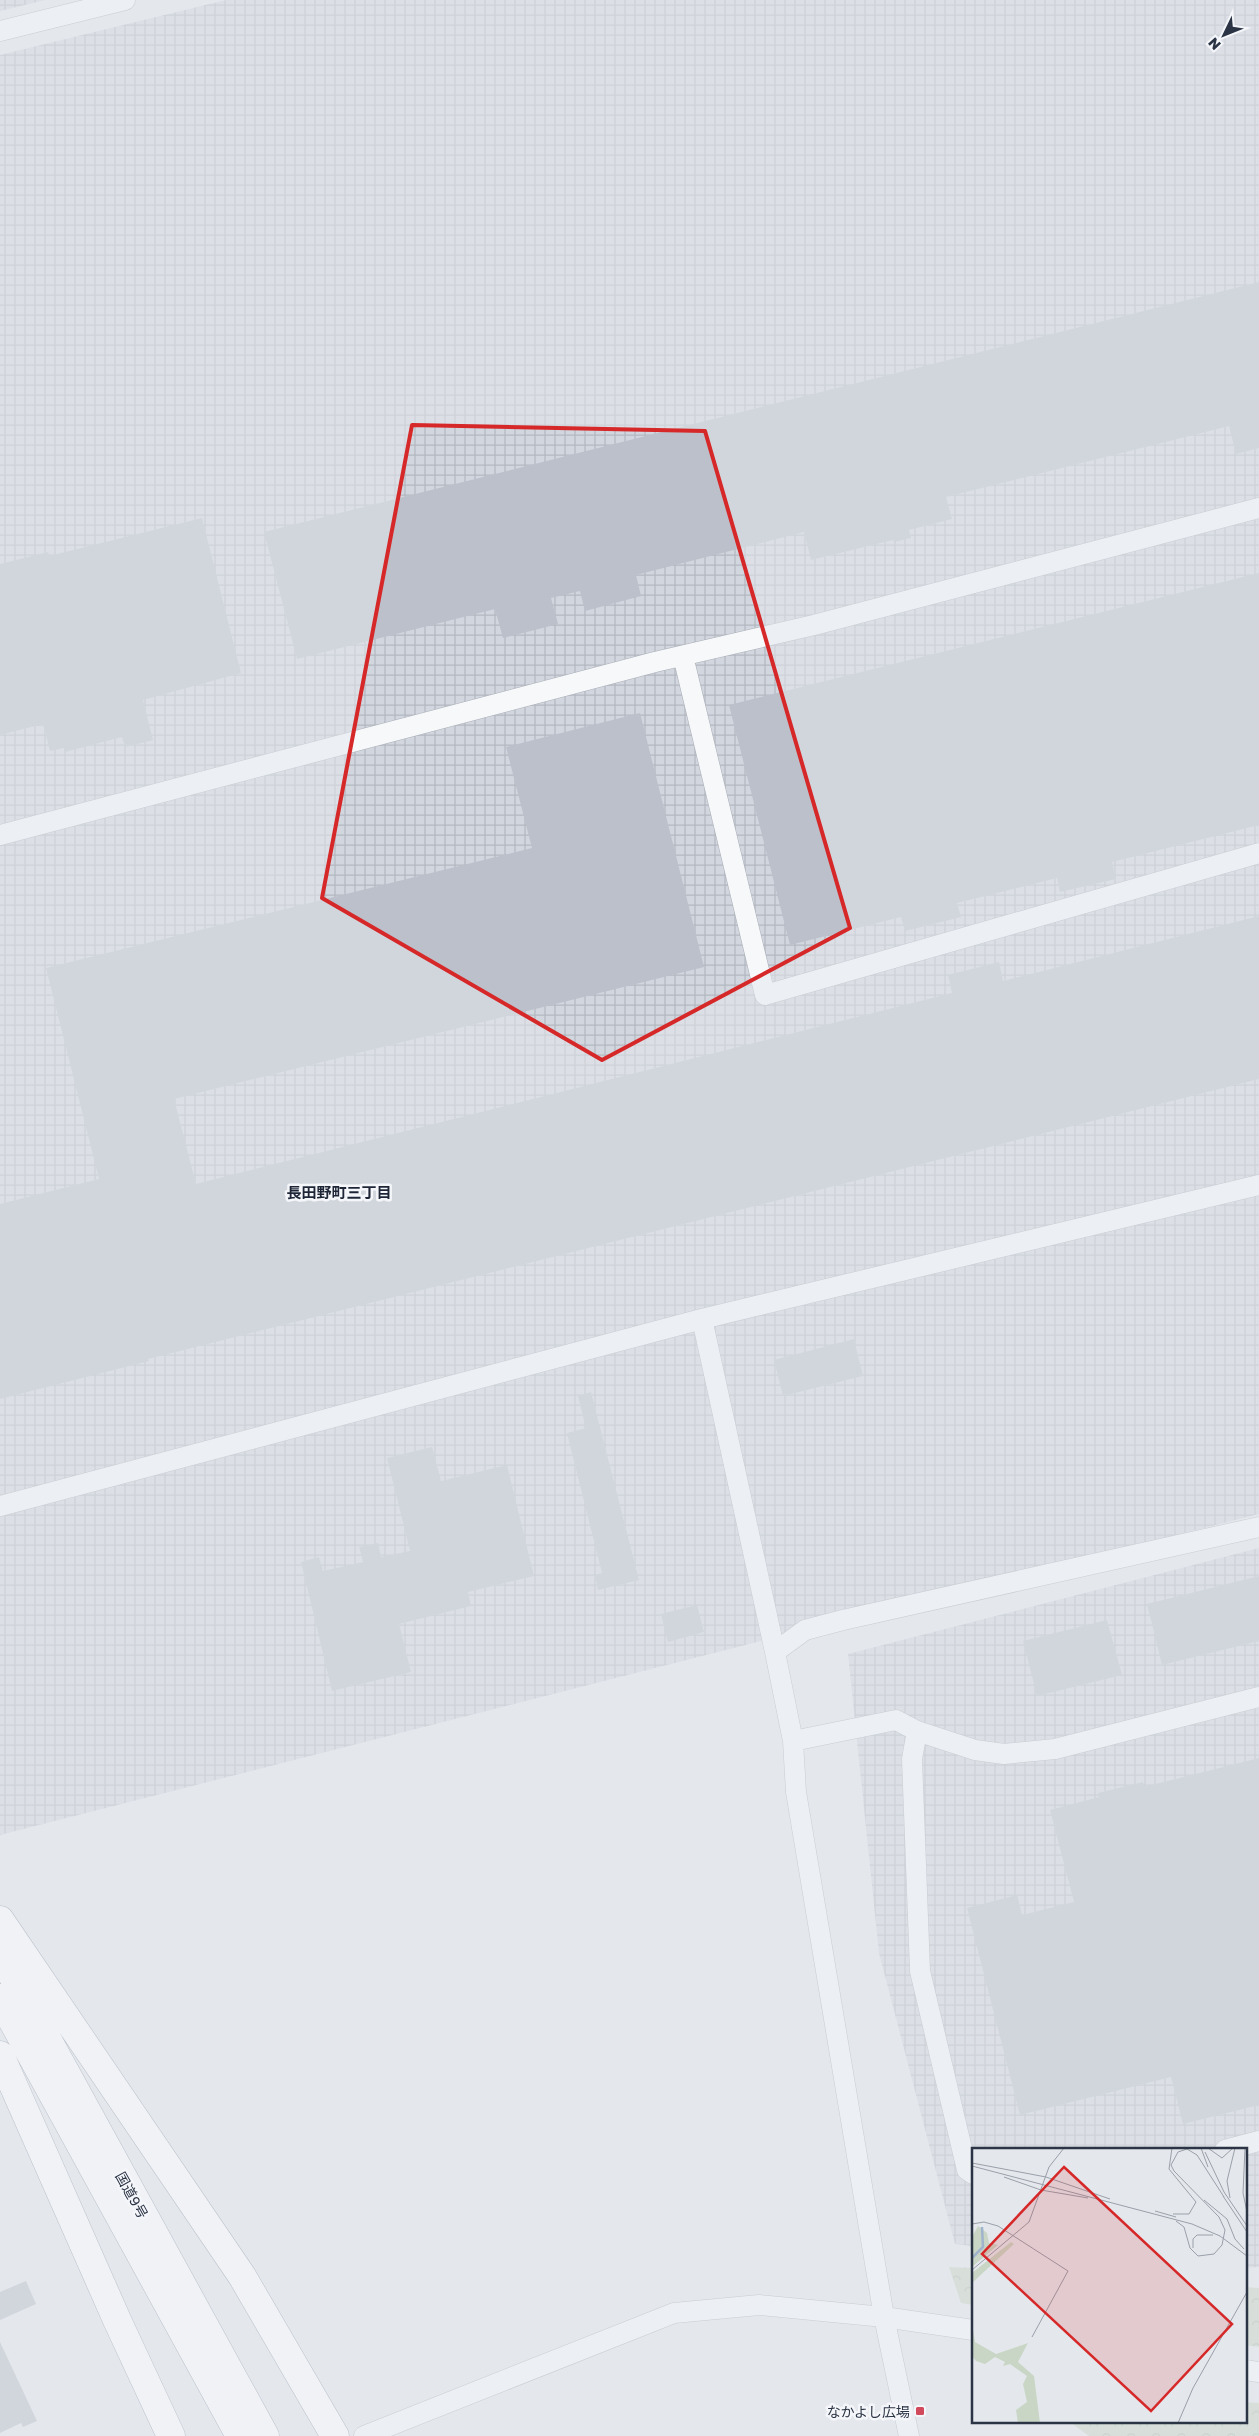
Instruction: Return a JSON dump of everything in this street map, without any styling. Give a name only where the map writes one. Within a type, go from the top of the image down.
[{"type":"highway","points":[[0,1920],[242,2276],[335,2436]]},
{"type":"highway","name":"国道9号","points":[[0,1953],[240,2421]]},
{"type":"highway","name":"国道9号","points":[[0,1998],[240,2421],[265,2436]]},
{"type":"highway","points":[[0,2056],[116,2320],[171,2436]]},
{"type":"street","points":[[0,31],[125,0]]},
{"type":"street","points":[[0,835],[683,656],[823,622],[1259,508]]},
{"type":"street","points":[[683,656],[765,995],[1259,853]]},
{"type":"street","points":[[0,1506],[702,1319],[1259,1185]]},
{"type":"street","points":[[702,1319],[793,1741],[796,1792],[884,2316],[909,2436]]},
{"type":"street","points":[[775,1652],[805,1630],[843,1620],[1259,1527]]},
{"type":"street","points":[[793,1741],[896,1720],[917,1731],[976,1750],[1004,1754],[1055,1749],[1259,1697]]},
{"type":"street","points":[[917,1731],[912,1759],[920,1971],[967,2170],[972,2173]]},
{"type":"street","points":[[1233,2148],[1259,2141]]},
{"type":"street","points":[[364,2436],[674,2313],[759,2305],[884,2316],[972,2330]]},
{"type":"street","points":[[1246,2370],[1259,2372]]},
{"type":"highlighted area","points":[[412,425],[705,431],[850,928],[602,1060],[322,898]]},
{"type":"shaded area","points":[[0,0],[45,0],[0,11]]},
{"type":"shaded area","points":[[226,0],[1259,0],[1259,1514],[0,1835],[0,55]]},
{"type":"shaded area","points":[[1259,1548],[1259,2267],[1246,2268],[1246,2148],[972,2148],[972,2246],[955,2244],[879,1953],[848,1654]]},
{"type":"green space","points":[[949,2267],[972,2268],[972,2305],[961,2303]]},
{"type":"green space","points":[[1246,2287],[1259,2288],[1259,2347],[1246,2345]]},
{"type":"green space","points":[[1246,2402],[1259,2403],[1259,2436],[1089,2436],[1073,2424],[1246,2424]]},
{"type":"building","points":[[1259,282],[1259,448],[1236,454],[1229,426],[946,497],[952,519],[909,530],[911,538],[894,542],[893,540],[811,560],[804,532],[636,575],[641,596],[585,611],[580,591],[551,598],[558,624],[503,638],[495,609],[297,659],[264,532]]},
{"type":"building","points":[[202,518],[241,673],[143,700],[153,740],[125,747],[122,737],[65,752],[64,748],[50,751],[43,724],[0,735],[0,564],[48,552],[49,556]]},
{"type":"building","points":[[1259,573],[1259,825],[1112,862],[1116,879],[1060,892],[1057,878],[957,903],[961,917],[905,931],[901,917],[790,945],[729,705]]},
{"type":"building","points":[[640,713],[704,967],[174,1099],[196,1184],[952,993],[948,975],[999,962],[1003,981],[1259,916],[1259,1079],[148,1359],[149,1361],[0,1399],[0,1204],[99,1179],[46,968],[532,848],[506,747]]},
{"type":"building","points":[[854,1339],[863,1376],[783,1396],[774,1360]]},
{"type":"building","points":[[591,1392],[639,1580],[598,1590],[595,1575],[602,1573],[567,1433],[586,1428],[578,1396]]},
{"type":"building","points":[[432,1447],[441,1481],[507,1465],[534,1576],[468,1592],[471,1606],[399,1624],[411,1672],[332,1691],[301,1562],[319,1557],[323,1571],[363,1562],[359,1547],[378,1543],[381,1557],[410,1551],[387,1458]]},
{"type":"building","points":[[1259,1576],[1259,1641],[1162,1665],[1147,1604]]},
{"type":"building","points":[[697,1605],[704,1632],[668,1642],[661,1614]]},
{"type":"building","points":[[1107,1620],[1122,1675],[1037,1696],[1023,1641]]},
{"type":"building","points":[[1259,1758],[1259,2105],[1183,2124],[1171,2077],[1020,2115],[967,1908],[1017,1895],[1022,1915],[1074,1902],[1050,1810],[1099,1797],[1098,1793],[1143,1782],[1144,1787]]},
{"type":"building","points":[[26,2281],[36,2304],[0,2320],[0,2292]]},
{"type":"building","points":[[0,2342],[37,2421],[23,2427],[21,2423],[0,2433]]},
{"type":"place","name":"なかよし広場","points":[[920,2411]]},
{"type":"district","name":"長田野町三丁目","points":[[339,1192]]}]
